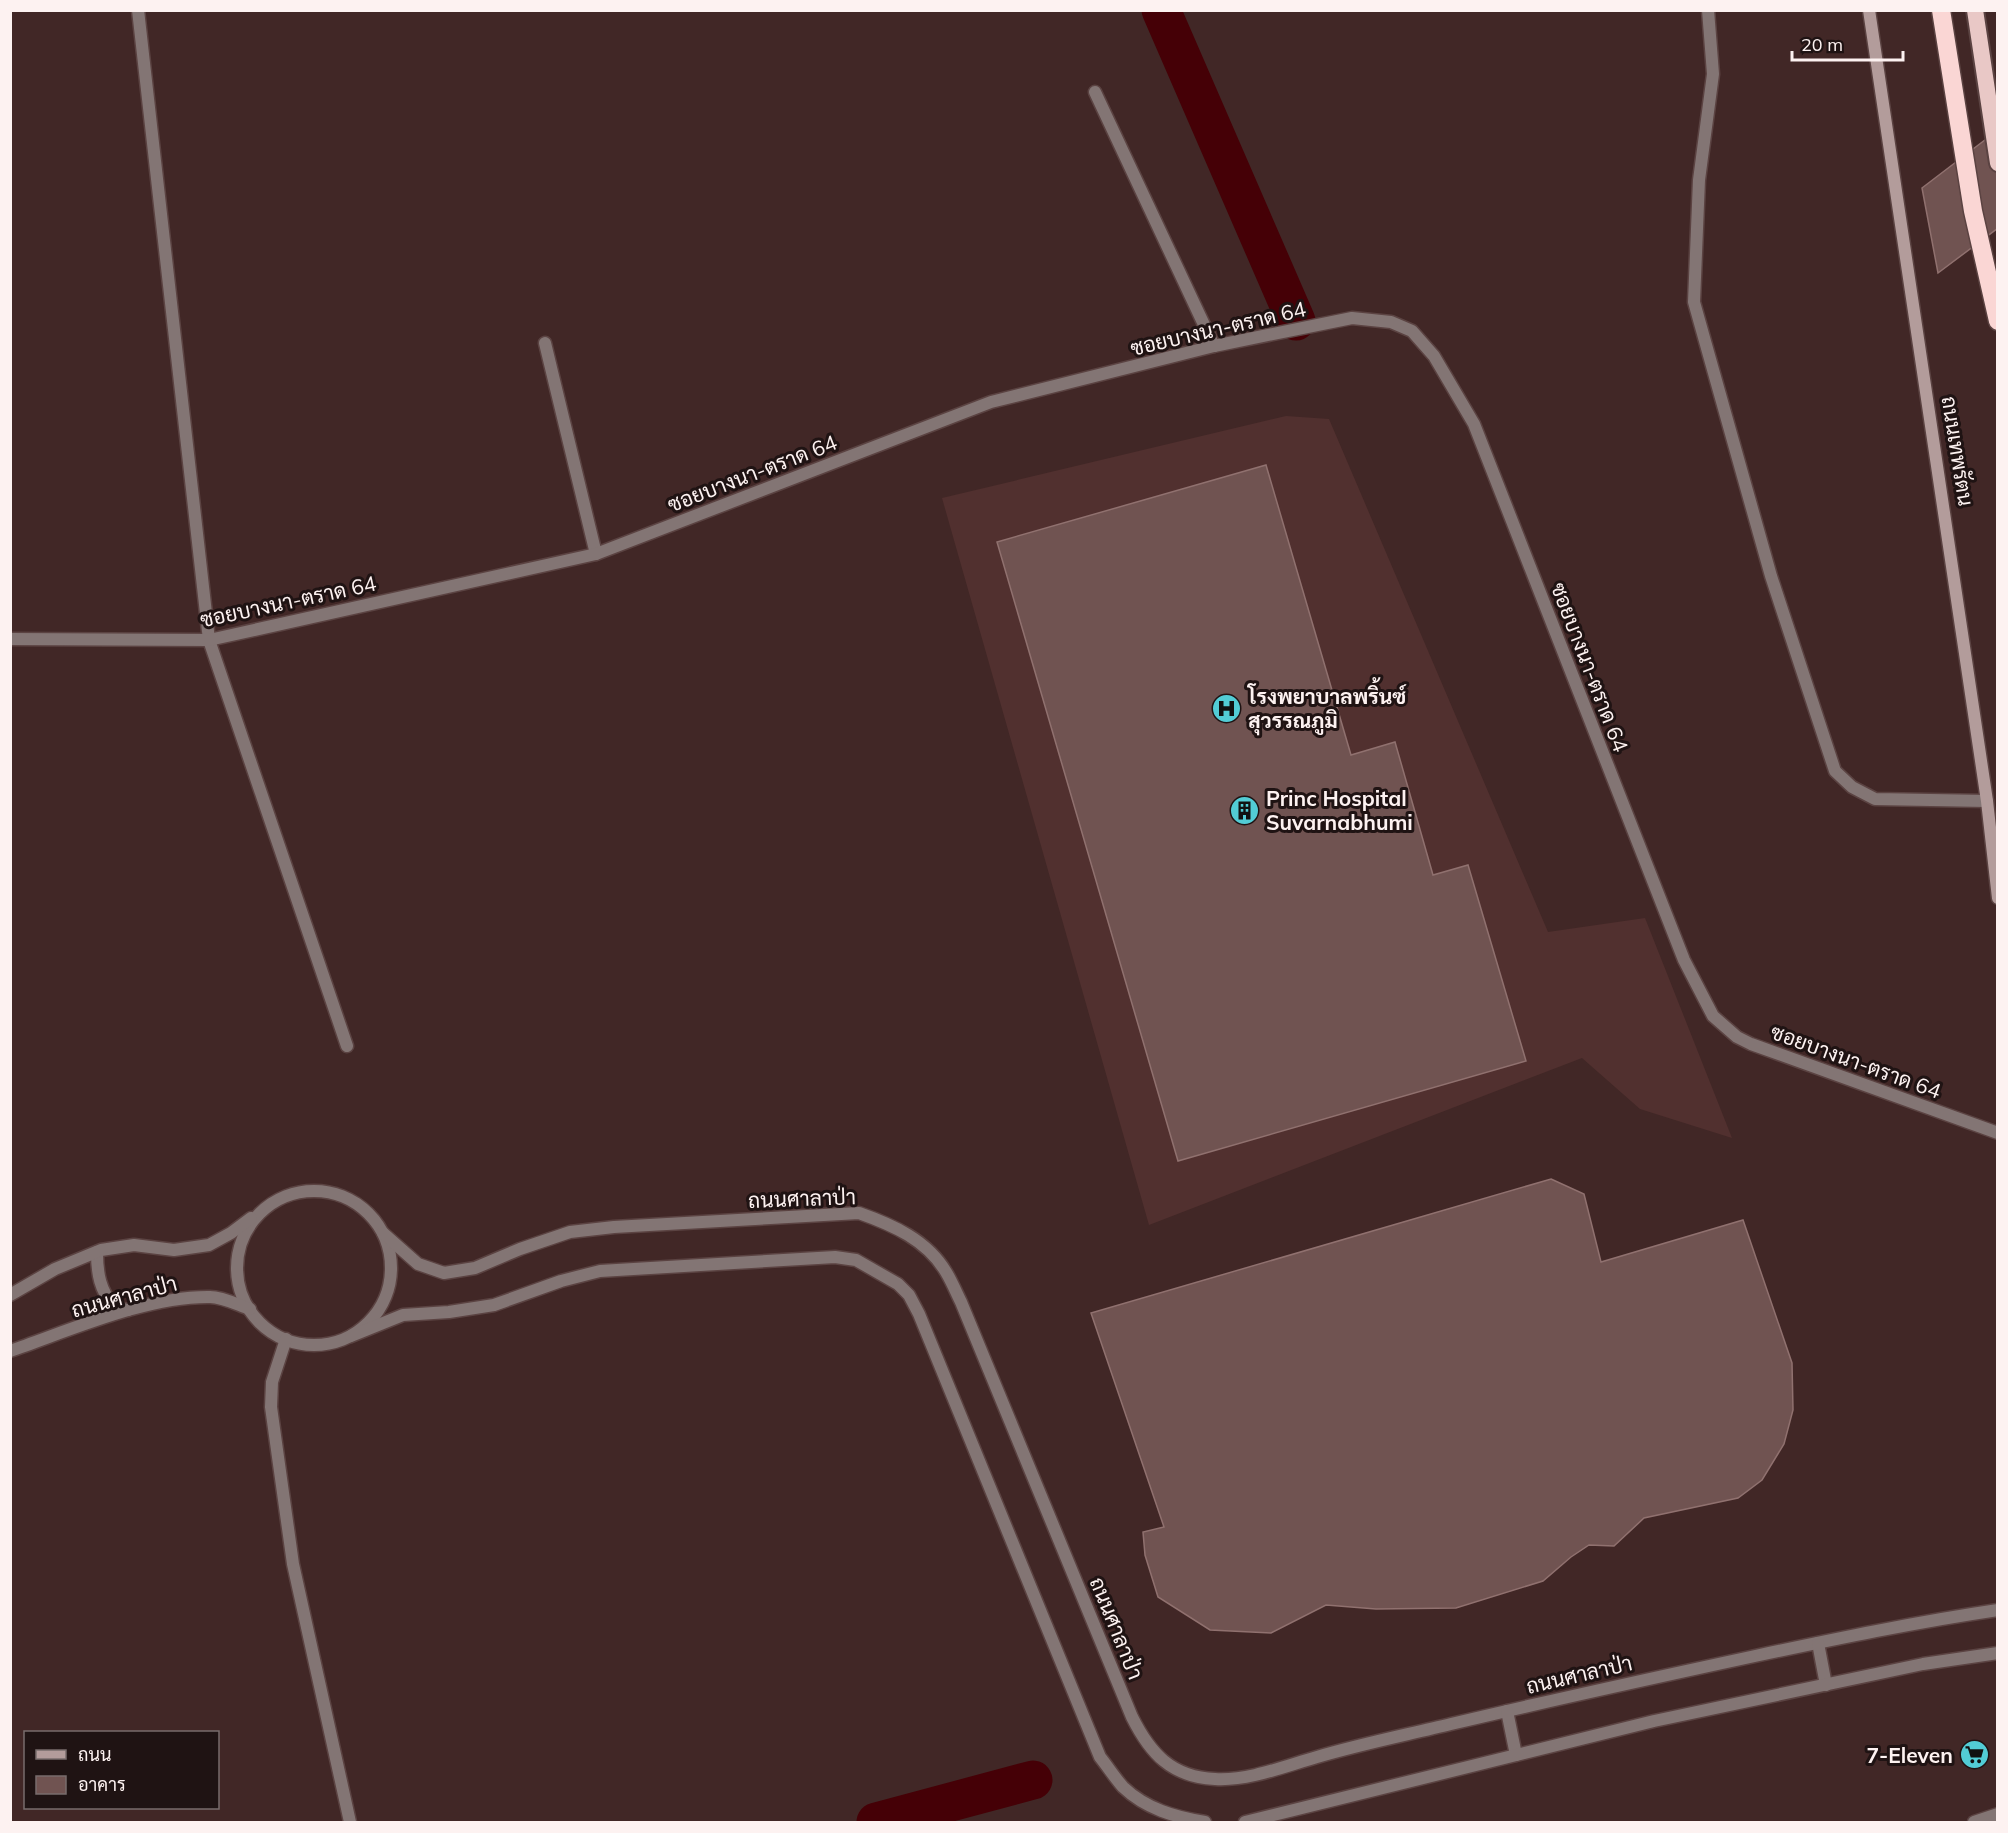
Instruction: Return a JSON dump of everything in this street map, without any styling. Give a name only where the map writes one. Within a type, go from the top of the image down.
[{"type":"highway","points":[[1941,10],[1973,210],[1998,321]]},
{"type":"highway","points":[[1975,10],[1998,163]]},
{"type":"main road","name":"ถนนเทพรัตน","points":[[1869,10],[1987,801],[1998,898]]},
{"type":"street","points":[[138,10],[209,640],[347,1046]]},
{"type":"street","points":[[1708,10],[1713,74],[1699,180],[1694,302],[1771,576],[1835,771],[1852,786],[1875,799],[1987,801]]},
{"type":"street","points":[[1095,92],[1214,346]]},
{"type":"street","name":"ซอยบางนา-ตราด 64","points":[[10,639],[209,640],[596,555],[991,402],[1214,346],[1352,318],[1391,322],[1412,331],[1434,356],[1474,424],[1684,960],[1713,1016],[1737,1037],[1751,1044],[1998,1134]]},
{"type":"street","points":[[545,343],[596,555]]},
{"type":"street","name":"ถนนศาลาป่า","points":[[10,1295],[55,1269],[97,1252],[134,1245],[174,1250],[209,1245],[287,1195],[311,1190],[337,1193],[361,1205],[378,1224],[389,1248],[392,1274],[386,1299],[372,1321],[351,1336]]},
{"type":"street","name":"ถนนศาลาป่า","points":[[265,1208],[249,1226],[239,1249],[237,1274],[243,1299],[256,1320],[277,1335],[300,1344],[326,1344],[403,1315],[449,1312],[494,1305],[600,1270],[835,1257],[856,1260],[898,1284],[909,1294],[919,1314],[1100,1757],[1124,1787],[1148,1805],[1174,1816],[1205,1822]]},
{"type":"street","name":"ถนนศาลาป่า","points":[[383,1233],[418,1264],[444,1273],[475,1268],[520,1249],[570,1232],[614,1227],[859,1213],[910,1235],[945,1270],[961,1302],[1132,1717],[1144,1741],[1155,1754],[1187,1774],[1212,1779],[1229,1779],[1579,1693],[1918,1622],[1998,1610]]},
{"type":"street","points":[[97,1252],[97,1274],[104,1295],[114,1307],[129,1310]]},
{"type":"street","name":"ถนนศาลาป่า","points":[[10,1351],[129,1310],[181,1299],[213,1296],[250,1309]]},
{"type":"street","points":[[286,1339],[272,1382],[271,1407],[293,1564],[350,1822]]},
{"type":"street","points":[[1818,1643],[1826,1685]]},
{"type":"street","points":[[1245,1822],[1654,1721],[1923,1664],[1998,1653]]},
{"type":"street","points":[[1507,1711],[1516,1755]]},
{"type":"street","points":[[1977,1822],[1998,1814]]},
{"type":"shaded area","name":"โรงพยาบาลพริ้นซ์ สุวรรณภูมิ","points":[[1286,416],[1329,419],[1548,932],[1645,918],[1732,1138],[1640,1109],[1582,1058],[1149,1225],[942,498]]},
{"type":"building","points":[[1998,130],[1998,228],[1938,273],[1922,188]]},
{"type":"building","name":"โรงพยาบาลพริ้นซ์ สุวรรณภูมิ","points":[[1266,465],[1351,755],[1395,742],[1433,875],[1468,865],[1526,1061],[1178,1161],[997,542]]},
{"type":"building","points":[[1551,1179],[1584,1194],[1601,1262],[1743,1220],[1792,1363],[1793,1410],[1784,1444],[1762,1480],[1738,1498],[1644,1518],[1614,1546],[1589,1545],[1543,1581],[1456,1608],[1376,1609],[1326,1605],[1271,1633],[1210,1630],[1158,1597],[1145,1555],[1143,1532],[1164,1527],[1091,1313]]},
{"type":"waterway","points":[[1161,10],[1296,321]]},
{"type":"waterway","points":[[876,1822],[1033,1780]]},
{"type":"place","name":"โรงพยาบาลพริ้นซ์ สุวรรณภูมิ","points":[[1227,708]]},
{"type":"place","name":"Princ Hospital Suvarnabhumi","points":[[1245,810]]},
{"type":"place","name":"7-Eleven","points":[[1974,1755]]}]
